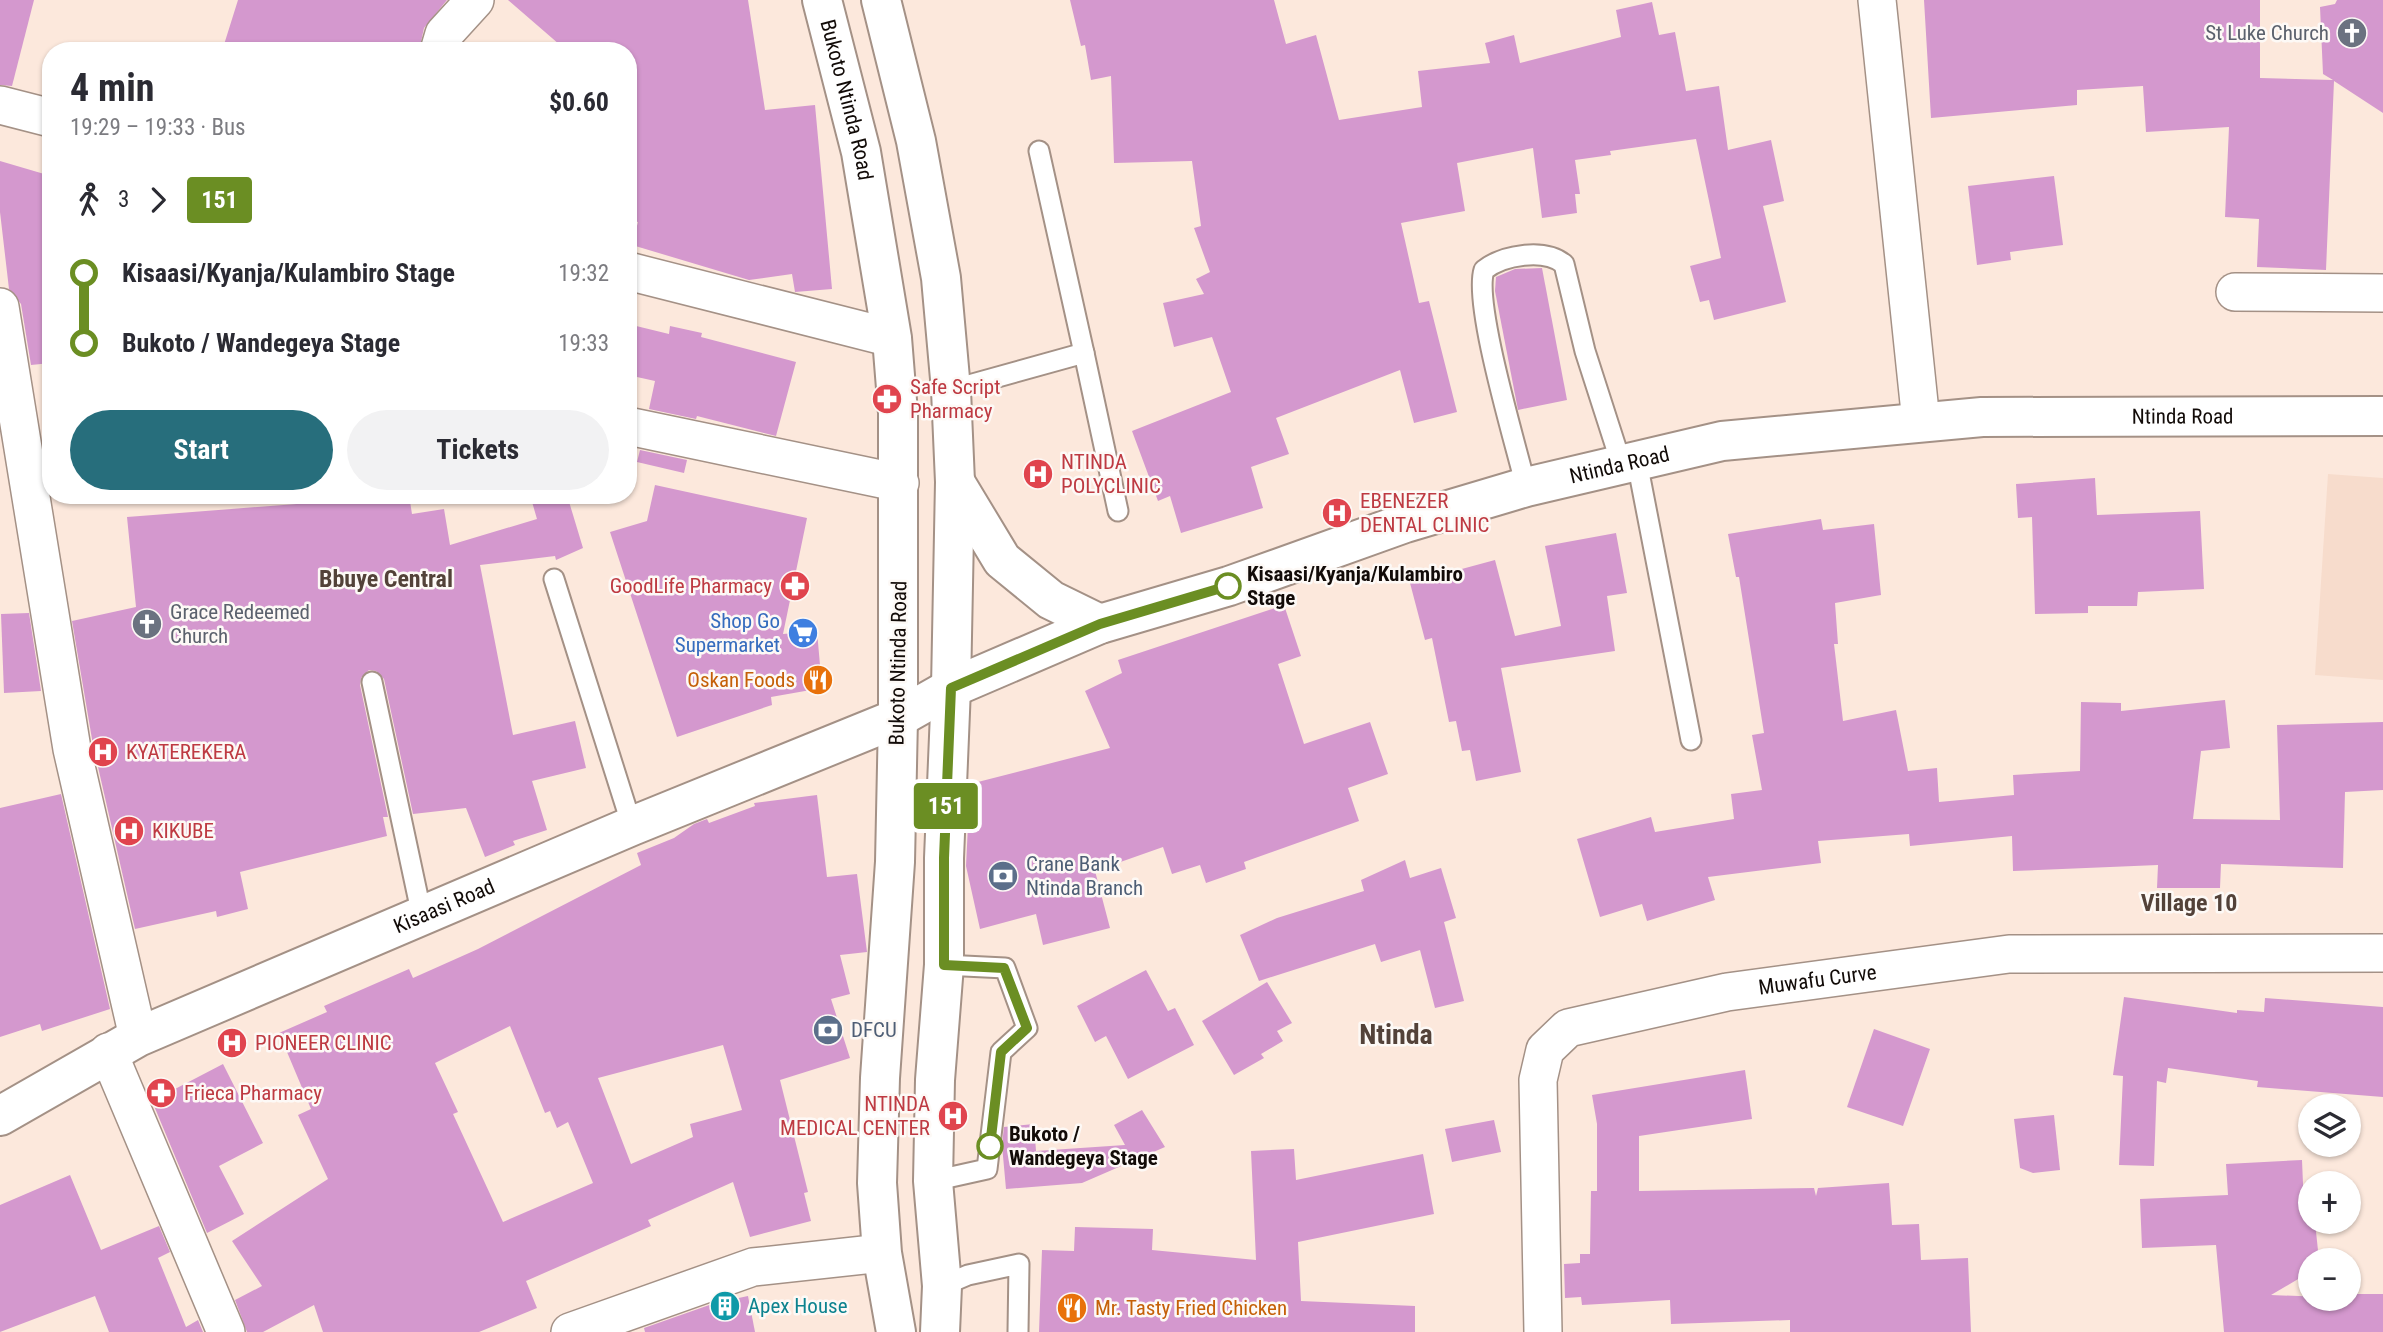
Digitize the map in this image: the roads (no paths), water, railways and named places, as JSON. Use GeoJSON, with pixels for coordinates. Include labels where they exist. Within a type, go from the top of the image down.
{"type":"FeatureCollection","features":[{"type":"Feature","properties":{"kind":"main road","name":"Bukoto Ntinda Road"},"geometry":{"type":"LineString","coordinates":[[822,0],[861,152],[892,338],[900,483],[898,718],[895,862],[880,1078],[877,1183],[882,1253],[896,1332]]}},
{"type":"Feature","properties":{"kind":"main road"},"geometry":{"type":"LineString","coordinates":[[881,0],[916,141],[936,251],[951,390],[955,482],[951,688],[944,858],[944,965],[935,1080],[933,1181],[942,1286],[940,1332]]}},
{"type":"Feature","properties":{"kind":"main road","name":"Ntinda Road"},"geometry":{"type":"LineString","coordinates":[[898,718],[951,688],[1100,624],[1228,586],[1405,523],[1527,487],[1722,440],[1996,417],[2383,416]]}},
{"type":"Feature","properties":{"kind":"main road"},"geometry":{"type":"LineString","coordinates":[[955,482],[1002,560],[1051,600],[1100,624]]}},
{"type":"Feature","properties":{"kind":"main road","name":"Kisaasi Road"},"geometry":{"type":"LineString","coordinates":[[9,1104],[123,1044],[632,826],[898,718]]}},
{"type":"Feature","properties":{"kind":"street"},"geometry":{"type":"LineString","coordinates":[[442,42],[444,34],[475,0]]}},
{"type":"Feature","properties":{"kind":"street"},"geometry":{"type":"LineString","coordinates":[[1877,0],[1921,422]]}},
{"type":"Feature","properties":{"kind":"street"},"geometry":{"type":"LineString","coordinates":[[0,105],[42,116]]}},
{"type":"Feature","properties":{"kind":"street"},"geometry":{"type":"LineString","coordinates":[[637,273],[892,338]]}},
{"type":"Feature","properties":{"kind":"street"},"geometry":{"type":"LineString","coordinates":[[2235,292],[2383,293]]}},
{"type":"Feature","properties":{"kind":"street"},"geometry":{"type":"LineString","coordinates":[[0,307],[5,364],[123,1044],[226,1332]]}},
{"type":"Feature","properties":{"kind":"street"},"geometry":{"type":"LineString","coordinates":[[637,428],[900,483]]}},
{"type":"Feature","properties":{"kind":"street","name":"Muwafu Curve"},"geometry":{"type":"LineString","coordinates":[[1543,1332],[1538,1080],[1545,1050],[1568,1028],[1727,992],[2009,954],[2383,953]]}},
{"type":"Feature","properties":{"kind":"street"},"geometry":{"type":"LineString","coordinates":[[570,1332],[753,1267],[882,1253]]}},
{"type":"Feature","properties":{"kind":"lane"},"geometry":{"type":"LineString","coordinates":[[1040,151],[1118,511]]}},
{"type":"Feature","properties":{"kind":"lane"},"geometry":{"type":"LineString","coordinates":[[1527,487],[1490,340],[1480,281],[1484,270],[1508,258],[1549,256],[1564,264],[1585,351],[1629,464],[1691,740]]}},
{"type":"Feature","properties":{"kind":"lane"},"geometry":{"type":"LineString","coordinates":[[951,390],[1083,353]]}},
{"type":"Feature","properties":{"kind":"lane"},"geometry":{"type":"LineString","coordinates":[[554,579],[632,826]]}},
{"type":"Feature","properties":{"kind":"lane"},"geometry":{"type":"LineString","coordinates":[[372,682],[422,916]]}},
{"type":"Feature","properties":{"kind":"lane"},"geometry":{"type":"LineString","coordinates":[[933,1181],[987,1169],[1001,1052],[1027,1028],[1004,968],[944,965]]}},
{"type":"Feature","properties":{"kind":"lane"},"geometry":{"type":"LineString","coordinates":[[942,1286],[968,1275],[1018,1264],[1018,1332]]}},
{"type":"Feature","properties":{"kind":"place","name":"St Luke Church"},"geometry":{"type":"Point","coordinates":[2352,33]}},
{"type":"Feature","properties":{"kind":"place","name":"Safe Script Pharmacy"},"geometry":{"type":"Point","coordinates":[887,399]}},
{"type":"Feature","properties":{"kind":"place","name":"NTINDA POLYCLINIC"},"geometry":{"type":"Point","coordinates":[1038,474]}},
{"type":"Feature","properties":{"kind":"place","name":"EBENEZER DENTAL CLINIC"},"geometry":{"type":"Point","coordinates":[1337,513]}},
{"type":"Feature","properties":{"kind":"place","name":"GoodLife Pharmacy"},"geometry":{"type":"Point","coordinates":[795,586]}},
{"type":"Feature","properties":{"kind":"place","name":"Kisaasi/Kyanja/Kulambiro Stage"},"geometry":{"type":"Point","coordinates":[1228,586]}},
{"type":"Feature","properties":{"kind":"place","name":"Grace Redeemed Church"},"geometry":{"type":"Point","coordinates":[147,624]}},
{"type":"Feature","properties":{"kind":"place","name":"Shop Go Supermarket"},"geometry":{"type":"Point","coordinates":[803,633]}},
{"type":"Feature","properties":{"kind":"place","name":"Oskan Foods"},"geometry":{"type":"Point","coordinates":[818,680]}},
{"type":"Feature","properties":{"kind":"place","name":"KYATEREKERA"},"geometry":{"type":"Point","coordinates":[103,752]}},
{"type":"Feature","properties":{"kind":"place","name":"KIKUBE"},"geometry":{"type":"Point","coordinates":[129,831]}},
{"type":"Feature","properties":{"kind":"place","name":"Crane Bank Ntinda Branch"},"geometry":{"type":"Point","coordinates":[1003,876]}},
{"type":"Feature","properties":{"kind":"place","name":"DFCU"},"geometry":{"type":"Point","coordinates":[828,1030]}},
{"type":"Feature","properties":{"kind":"place","name":"PIONEER CLINIC"},"geometry":{"type":"Point","coordinates":[232,1043]}},
{"type":"Feature","properties":{"kind":"place","name":"Frieca Pharmacy"},"geometry":{"type":"Point","coordinates":[161,1093]}},
{"type":"Feature","properties":{"kind":"place","name":"NTINDA MEDICAL CENTER"},"geometry":{"type":"Point","coordinates":[953,1116]}},
{"type":"Feature","properties":{"kind":"place","name":"Bukoto / Wandegeya Stage"},"geometry":{"type":"Point","coordinates":[990,1146]}},
{"type":"Feature","properties":{"kind":"place","name":"Apex House"},"geometry":{"type":"Point","coordinates":[725,1306]}},
{"type":"Feature","properties":{"kind":"place","name":"Mr. Tasty Fried Chicken"},"geometry":{"type":"Point","coordinates":[1072,1308]}},
{"type":"Feature","properties":{"kind":"district","name":"Bbuye Central"},"geometry":{"type":"Point","coordinates":[386,579]}},
{"type":"Feature","properties":{"kind":"district","name":"Village 10"},"geometry":{"type":"Point","coordinates":[2189,903]}},
{"type":"Feature","properties":{"kind":"district","name":"Ntinda"},"geometry":{"type":"Point","coordinates":[1396,1034]}}]}
